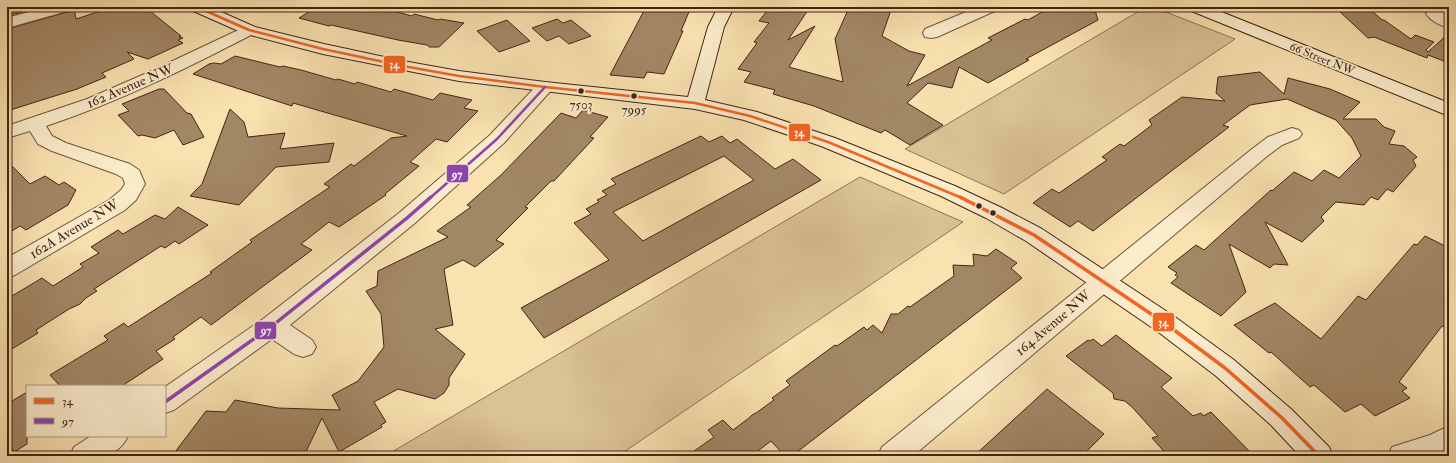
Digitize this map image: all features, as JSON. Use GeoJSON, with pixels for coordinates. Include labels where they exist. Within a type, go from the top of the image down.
{"type":"FeatureCollection","features":[{"type":"Feature","properties":{"kind":"street"},"geometry":{"type":"LineString","coordinates":[[7,23],[65,7]]}},
{"type":"Feature","properties":{"kind":"street"},"geometry":{"type":"LineString","coordinates":[[197,7],[249,30],[288,41],[403,66],[545,87],[695,103],[750,116],[803,132],[948,191],[994,213],[1034,235],[1104,281],[1225,368],[1281,417],[1319,456]]}},
{"type":"Feature","properties":{"kind":"street"},"geometry":{"type":"LineString","coordinates":[[695,103],[716,27],[726,7]]}},
{"type":"Feature","properties":{"kind":"street"},"geometry":{"type":"LineString","coordinates":[[931,33],[991,7]]}},
{"type":"Feature","properties":{"kind":"street","name":"66 Street NW"},"geometry":{"type":"LineString","coordinates":[[1195,7],[1449,110]]}},
{"type":"Feature","properties":{"kind":"street"},"geometry":{"type":"LineString","coordinates":[[1436,11],[1449,23]]}},
{"type":"Feature","properties":{"kind":"street","name":"162 Avenue NW"},"geometry":{"type":"LineString","coordinates":[[7,132],[92,103],[134,86],[249,30]]}},
{"type":"Feature","properties":{"kind":"street"},"geometry":{"type":"LineString","coordinates":[[166,401],[272,326],[453,179],[497,139],[545,87]]}},
{"type":"Feature","properties":{"kind":"street","name":"162A Avenue NW"},"geometry":{"type":"LineString","coordinates":[[7,269],[117,204],[129,195],[135,184],[132,175],[123,169],[60,147],[45,140],[35,123]]}},
{"type":"Feature","properties":{"kind":"street","name":"164 Avenue NW"},"geometry":{"type":"LineString","coordinates":[[892,456],[1259,153],[1275,141],[1292,134]]}},
{"type":"Feature","properties":{"kind":"street"},"geometry":{"type":"LineString","coordinates":[[272,326],[303,347]]}},
{"type":"Feature","properties":{"kind":"street"},"geometry":{"type":"LineString","coordinates":[[84,456],[112,437]]}},
{"type":"Feature","properties":{"kind":"street"},"geometry":{"type":"LineString","coordinates":[[1402,456],[1437,445],[1449,438]]}},
{"type":"Feature","properties":{"kind":"shaded area"},"geometry":{"type":"Polygon","coordinates":[[[1146,7],[1153,7],[1235,39],[1004,194],[905,149],[1146,7]]]}},
{"type":"Feature","properties":{"kind":"shaded area"},"geometry":{"type":"Polygon","coordinates":[[[860,177],[963,222],[618,456],[385,456],[860,177]]]}},
{"type":"Feature","properties":{"kind":"building"},"geometry":{"type":"Polygon","coordinates":[[[7,7],[41,7],[7,16],[7,7]]]}},
{"type":"Feature","properties":{"kind":"building"},"geometry":{"type":"Polygon","coordinates":[[[113,7],[145,7],[181,36],[179,37],[183,38],[178,40],[183,43],[148,59],[127,52],[134,59],[102,73],[106,77],[77,89],[7,111],[7,29],[71,11],[74,8],[76,19],[113,7]]]}},
{"type":"Feature","properties":{"kind":"building"},"geometry":{"type":"Polygon","coordinates":[[[317,7],[367,7],[387,12],[390,10],[412,16],[414,14],[438,20],[440,19],[464,23],[439,47],[429,47],[427,45],[331,25],[329,26],[299,18],[317,7]]]}},
{"type":"Feature","properties":{"kind":"building"},"geometry":{"type":"Polygon","coordinates":[[[646,7],[691,7],[681,31],[683,31],[664,74],[647,72],[644,78],[610,75],[646,7]]]}},
{"type":"Feature","properties":{"kind":"building"},"geometry":{"type":"Polygon","coordinates":[[[770,7],[810,7],[788,40],[815,26],[789,67],[843,82],[835,39],[848,10],[853,7],[892,7],[882,36],[909,51],[925,55],[907,86],[992,40],[988,38],[1025,19],[1028,20],[1051,7],[1094,7],[1098,20],[1026,59],[1029,60],[988,83],[959,67],[952,88],[928,83],[907,103],[943,125],[910,145],[885,130],[881,133],[814,106],[773,94],[775,90],[744,82],[751,72],[738,69],[757,43],[754,42],[769,23],[759,21],[770,7]]]}},
{"type":"Feature","properties":{"kind":"building"},"geometry":{"type":"Polygon","coordinates":[[[1338,10],[1372,11],[1382,20],[1411,39],[1415,35],[1434,42],[1426,50],[1428,52],[1449,33],[1449,63],[1428,55],[1427,58],[1374,37],[1368,38],[1338,10]]]}},
{"type":"Feature","properties":{"kind":"building"},"geometry":{"type":"Polygon","coordinates":[[[557,19],[563,23],[571,20],[591,36],[569,44],[559,36],[547,41],[532,28],[557,19]]]}},
{"type":"Feature","properties":{"kind":"building"},"geometry":{"type":"Polygon","coordinates":[[[507,20],[530,41],[499,52],[477,31],[507,20]]]}},
{"type":"Feature","properties":{"kind":"building"},"geometry":{"type":"Polygon","coordinates":[[[235,56],[280,67],[283,66],[301,70],[336,80],[338,79],[355,84],[357,82],[391,92],[394,89],[433,100],[440,93],[472,100],[464,108],[478,111],[447,142],[436,139],[410,162],[419,166],[385,194],[386,195],[339,227],[329,222],[301,244],[312,250],[211,325],[201,317],[173,337],[175,339],[156,351],[163,359],[124,385],[59,385],[50,375],[108,340],[104,336],[124,323],[128,327],[212,273],[210,272],[252,242],[250,240],[330,187],[324,184],[351,164],[354,166],[391,138],[407,136],[293,103],[292,106],[193,74],[209,64],[221,64],[235,56]]]}},
{"type":"Feature","properties":{"kind":"building"},"geometry":{"type":"Polygon","coordinates":[[[1260,72],[1284,94],[1288,78],[1330,89],[1360,102],[1343,119],[1376,119],[1384,127],[1395,131],[1389,144],[1404,146],[1417,157],[1413,160],[1416,166],[1393,192],[1387,189],[1378,200],[1371,197],[1364,205],[1336,202],[1321,217],[1324,221],[1302,242],[1265,222],[1288,265],[1274,264],[1270,268],[1229,244],[1246,292],[1221,316],[1171,283],[1178,277],[1175,275],[1177,273],[1168,267],[1196,245],[1204,250],[1271,190],[1272,191],[1294,172],[1312,181],[1324,170],[1339,178],[1361,156],[1352,138],[1336,120],[1287,99],[1250,105],[1223,125],[1229,127],[1093,231],[1078,221],[1070,227],[1033,203],[1052,189],[1059,193],[1107,160],[1102,157],[1120,144],[1124,146],[1152,125],[1149,120],[1182,97],[1225,101],[1216,93],[1218,77],[1260,72]]]}},
{"type":"Feature","properties":{"kind":"building"},"geometry":{"type":"Polygon","coordinates":[[[159,89],[164,89],[187,113],[191,114],[204,137],[183,145],[174,130],[155,138],[142,135],[138,136],[118,115],[129,111],[122,104],[159,89]]]}},
{"type":"Feature","properties":{"kind":"building"},"geometry":{"type":"Polygon","coordinates":[[[230,109],[244,122],[248,137],[285,133],[280,149],[334,143],[329,162],[276,167],[239,205],[190,196],[202,184],[230,109]]]}},
{"type":"Feature","properties":{"kind":"building"},"geometry":{"type":"Polygon","coordinates":[[[583,110],[608,117],[590,137],[594,138],[554,181],[551,181],[525,207],[528,208],[496,240],[504,244],[475,267],[463,260],[444,269],[453,325],[435,329],[465,354],[449,378],[449,385],[444,393],[435,399],[398,389],[374,402],[386,422],[381,425],[382,427],[339,452],[322,418],[304,456],[172,456],[206,411],[226,412],[235,400],[278,408],[340,410],[332,395],[358,381],[384,347],[381,314],[366,291],[377,286],[378,271],[448,237],[437,231],[471,207],[467,205],[501,175],[561,113],[576,118],[583,110]]]}},
{"type":"Feature","properties":{"kind":"building"},"geometry":{"type":"Polygon","coordinates":[[[701,136],[709,142],[722,136],[730,143],[737,139],[775,169],[793,159],[821,180],[544,338],[521,308],[609,260],[574,223],[591,214],[586,209],[599,202],[597,200],[607,195],[602,191],[616,184],[611,179],[701,136]],[[724,156],[613,212],[643,241],[754,180],[724,156]]]}},
{"type":"Feature","properties":{"kind":"building"},"geometry":{"type":"Polygon","coordinates":[[[7,161],[30,184],[45,176],[59,185],[64,182],[76,190],[68,205],[26,230],[20,226],[7,234],[7,161]]]}},
{"type":"Feature","properties":{"kind":"building"},"geometry":{"type":"Polygon","coordinates":[[[178,207],[208,225],[179,244],[175,241],[165,248],[161,246],[94,289],[97,291],[80,304],[69,309],[36,330],[38,333],[7,352],[7,299],[42,278],[53,286],[83,267],[80,264],[99,253],[91,247],[118,230],[123,234],[155,215],[165,219],[178,207]]]}},
{"type":"Feature","properties":{"kind":"building"},"geometry":{"type":"Polygon","coordinates":[[[1425,236],[1449,248],[1449,329],[1442,326],[1399,382],[1407,388],[1402,391],[1410,398],[1375,416],[1361,404],[1345,412],[1314,385],[1310,387],[1271,352],[1269,353],[1234,325],[1275,303],[1321,339],[1358,296],[1366,300],[1414,244],[1417,245],[1425,236]]]}},
{"type":"Feature","properties":{"kind":"building"},"geometry":{"type":"Polygon","coordinates":[[[996,249],[1017,263],[1011,268],[1022,278],[792,456],[785,456],[771,441],[751,456],[687,456],[714,437],[708,430],[723,420],[733,430],[774,400],[772,398],[790,385],[786,381],[835,345],[837,346],[864,327],[867,330],[873,325],[882,333],[891,314],[898,314],[908,306],[910,307],[954,276],[953,265],[974,266],[973,254],[987,256],[996,249]]]}},
{"type":"Feature","properties":{"kind":"building"},"geometry":{"type":"Polygon","coordinates":[[[1116,335],[1172,378],[1161,387],[1193,416],[1201,413],[1203,416],[1211,412],[1254,456],[1168,456],[1152,438],[1158,436],[1133,408],[1125,401],[1114,399],[1113,393],[1066,356],[1088,340],[1090,341],[1093,339],[1102,346],[1116,335]]]}},
{"type":"Feature","properties":{"kind":"building"},"geometry":{"type":"Polygon","coordinates":[[[1047,389],[1104,434],[1082,456],[974,456],[1047,389]]]}},
{"type":"Feature","properties":{"kind":"building"},"geometry":{"type":"Polygon","coordinates":[[[26,393],[27,444],[14,452],[7,439],[7,404],[26,393]]]}},
{"type":"Feature","properties":{"kind":"transit line","name":"34"},"geometry":{"type":"LineString","coordinates":[[197,7],[249,30],[323,49],[459,76],[695,103],[750,116],[828,142],[948,191],[994,213],[1034,235],[1166,324],[1225,368],[1281,417],[1319,456]]}},
{"type":"Feature","properties":{"kind":"transit line","name":"97"},"geometry":{"type":"LineString","coordinates":[[166,401],[272,326],[407,218],[497,139],[545,87]]}},
{"type":"Feature","properties":{"kind":"place","name":"7503"},"geometry":{"type":"Point","coordinates":[581,91]}},
{"type":"Feature","properties":{"kind":"place","name":"7995"},"geometry":{"type":"Point","coordinates":[634,96]}}]}
